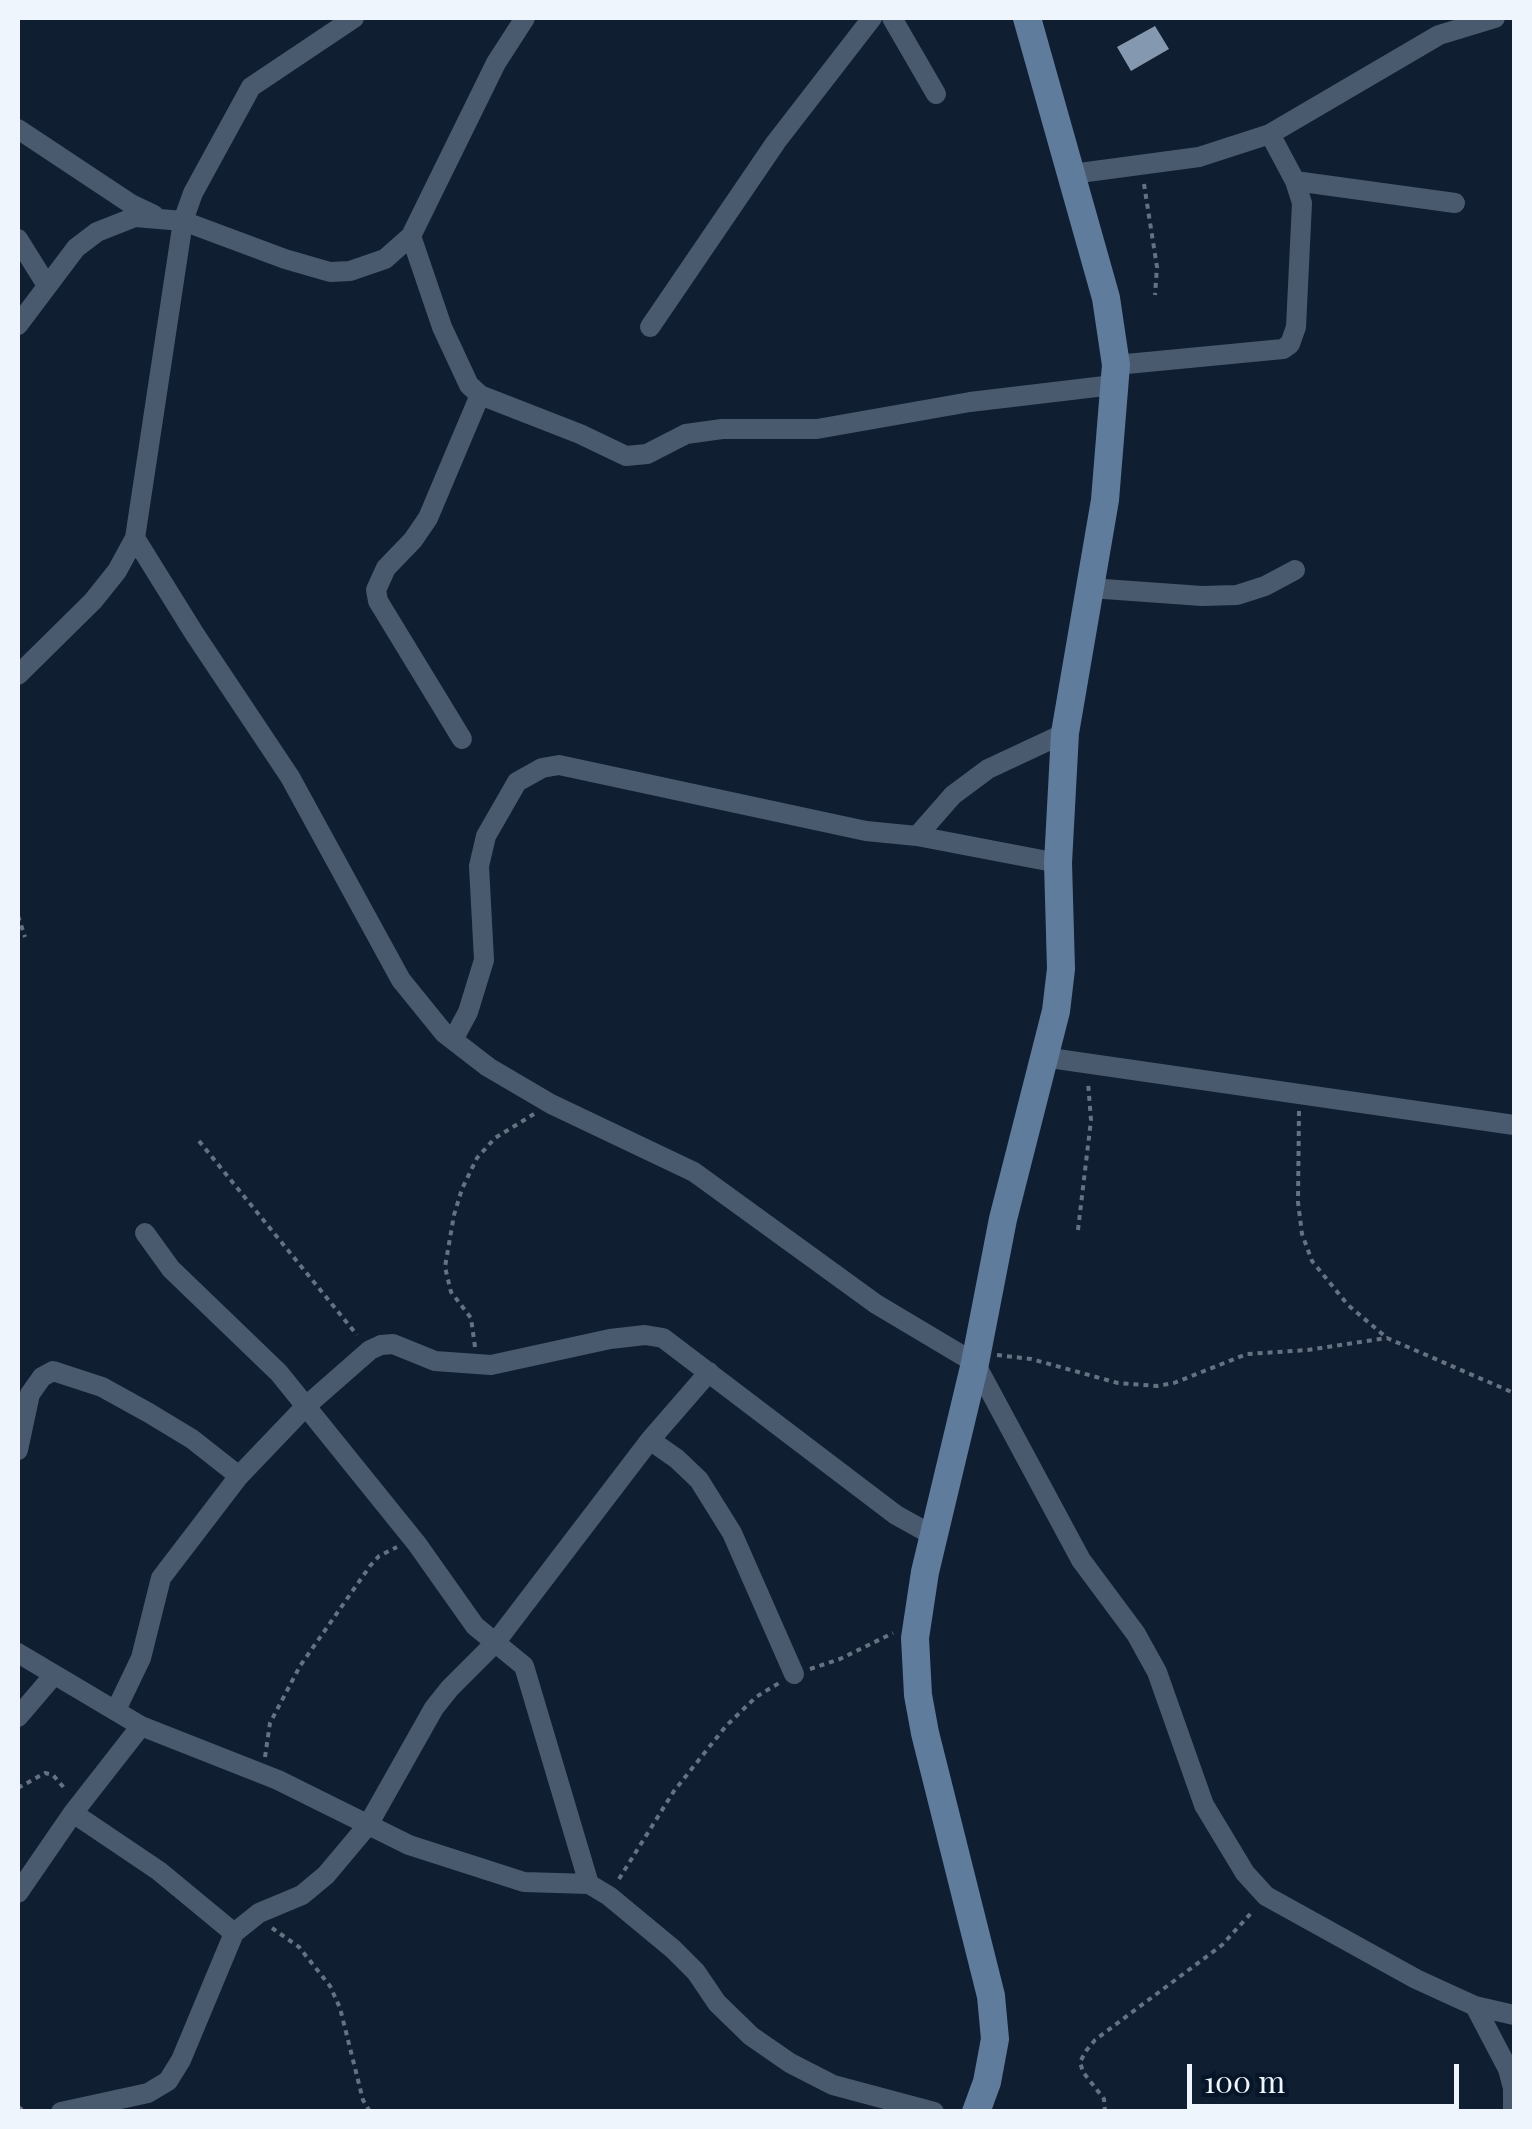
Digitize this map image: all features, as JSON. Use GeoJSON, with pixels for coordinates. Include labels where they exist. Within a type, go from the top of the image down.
{"type":"FeatureCollection","features":[{"type":"Feature","properties":{"kind":"main road"},"geometry":{"type":"LineString","coordinates":[[976,2112],[992,2054],[994,2016],[918,1695],[915,1638],[924,1572],[1056,1011],[1062,969],[1058,862],[1065,733],[1105,500],[1114,375],[1106,298],[1027,18]]}},
{"type":"Feature","properties":{"kind":"street"},"geometry":{"type":"LineString","coordinates":[[18,675],[93,601],[117,571],[134,538],[183,221],[193,193],[252,86],[354,18]]}},
{"type":"Feature","properties":{"kind":"street"},"geometry":{"type":"LineString","coordinates":[[18,326],[76,248],[96,232],[135,217],[183,221],[330,272],[350,271],[385,258],[411,236],[496,63],[525,18]]}},
{"type":"Feature","properties":{"kind":"street"},"geometry":{"type":"LineString","coordinates":[[650,328],[776,142],[872,18]]}},
{"type":"Feature","properties":{"kind":"street"},"geometry":{"type":"LineString","coordinates":[[892,18],[936,94]]}},
{"type":"Feature","properties":{"kind":"street"},"geometry":{"type":"LineString","coordinates":[[1072,174],[1224,151],[1270,134],[1439,35],[1496,18]]}},
{"type":"Feature","properties":{"kind":"street"},"geometry":{"type":"LineString","coordinates":[[18,129],[131,204],[160,218]]}},
{"type":"Feature","properties":{"kind":"street"},"geometry":{"type":"LineString","coordinates":[[411,236],[422,274],[469,385],[480,395],[626,456],[646,454],[686,434],[722,429],[817,429],[1283,349],[1290,344],[1296,326],[1302,202],[1270,134]]}},
{"type":"Feature","properties":{"kind":"street"},"geometry":{"type":"LineString","coordinates":[[1295,181],[1455,202]]}},
{"type":"Feature","properties":{"kind":"street"},"geometry":{"type":"LineString","coordinates":[[18,239],[46,284]]}},
{"type":"Feature","properties":{"kind":"street"},"geometry":{"type":"LineString","coordinates":[[462,739],[378,600],[376,590],[386,568],[428,518],[480,395]]}},
{"type":"Feature","properties":{"kind":"street"},"geometry":{"type":"LineString","coordinates":[[134,538],[290,776],[400,980],[444,1033],[488,1067],[551,1104],[694,1172],[876,1304],[976,1357],[1081,1560],[1143,1646],[1157,1672],[1210,1818],[1245,1873],[1266,1896],[1416,1979],[1474,2006],[1514,2015]]}},
{"type":"Feature","properties":{"kind":"street"},"geometry":{"type":"LineString","coordinates":[[1090,588],[1237,595],[1266,586],[1295,570]]}},
{"type":"Feature","properties":{"kind":"street"},"geometry":{"type":"LineString","coordinates":[[917,836],[953,795],[988,769],[1065,733]]}},
{"type":"Feature","properties":{"kind":"street"},"geometry":{"type":"LineString","coordinates":[[454,1040],[468,1012],[484,960],[479,866],[486,836],[516,782],[542,768],[558,765],[866,831],[917,836],[1058,862]]}},
{"type":"Feature","properties":{"kind":"street"},"geometry":{"type":"LineString","coordinates":[[1043,1058],[1514,1126]]}},
{"type":"Feature","properties":{"kind":"street"},"geometry":{"type":"LineString","coordinates":[[145,1232],[171,1269],[279,1373],[417,1544],[463,1612],[524,1666],[578,1839],[588,1884]]}},
{"type":"Feature","properties":{"kind":"street"},"geometry":{"type":"LineString","coordinates":[[116,1710],[142,1658],[161,1578],[240,1476],[305,1407],[370,1350],[393,1344],[435,1361],[476,1364],[510,1363],[579,1345],[645,1336],[663,1338],[896,1514],[934,1536]]}},
{"type":"Feature","properties":{"kind":"street"},"geometry":{"type":"LineString","coordinates":[[18,1450],[30,1394],[42,1377],[53,1371],[102,1387],[149,1413],[240,1476]]}},
{"type":"Feature","properties":{"kind":"street"},"geometry":{"type":"LineString","coordinates":[[60,2112],[148,2094],[168,2081],[181,2060],[234,1934],[259,1913],[302,1894],[326,1875],[368,1825],[434,1708],[496,1643],[650,1440],[709,1372]]}},
{"type":"Feature","properties":{"kind":"street"},"geometry":{"type":"LineString","coordinates":[[650,1440],[699,1480],[732,1533],[794,1674]]}},
{"type":"Feature","properties":{"kind":"street"},"geometry":{"type":"LineString","coordinates":[[18,1653],[141,1726],[262,1774],[410,1845],[524,1882],[588,1884],[609,1896],[673,1949],[751,2036],[790,2063],[833,2085],[934,2112]]}},
{"type":"Feature","properties":{"kind":"street"},"geometry":{"type":"LineString","coordinates":[[18,1717],[53,1676]]}},
{"type":"Feature","properties":{"kind":"street"},"geometry":{"type":"LineString","coordinates":[[18,1892],[141,1726]]}},
{"type":"Feature","properties":{"kind":"street"},"geometry":{"type":"LineString","coordinates":[[73,1813],[159,1871],[234,1934]]}},
{"type":"Feature","properties":{"kind":"street"},"geometry":{"type":"LineString","coordinates":[[1474,2006],[1508,2068],[1513,2088],[1512,2112]]}},
{"type":"Feature","properties":{"kind":"path"},"geometry":{"type":"LineString","coordinates":[[1142,165],[1157,267],[1154,295]]}},
{"type":"Feature","properties":{"kind":"path"},"geometry":{"type":"LineString","coordinates":[[18,916],[25,938]]}},
{"type":"Feature","properties":{"kind":"path"},"geometry":{"type":"LineString","coordinates":[[1078,1230],[1091,1120],[1086,1062]]}},
{"type":"Feature","properties":{"kind":"path"},"geometry":{"type":"LineString","coordinates":[[1300,1096],[1296,1164],[1302,1234],[1312,1261],[1328,1283],[1387,1338],[1514,1393]]}},
{"type":"Feature","properties":{"kind":"path"},"geometry":{"type":"LineString","coordinates":[[476,1364],[472,1318],[452,1292],[446,1267],[454,1215],[462,1189],[486,1148],[516,1124],[551,1104]]}},
{"type":"Feature","properties":{"kind":"path"},"geometry":{"type":"LineString","coordinates":[[199,1142],[370,1350]]}},
{"type":"Feature","properties":{"kind":"path"},"geometry":{"type":"LineString","coordinates":[[976,1357],[1031,1360],[1118,1383],[1156,1386],[1174,1383],[1247,1354],[1387,1338]]}},
{"type":"Feature","properties":{"kind":"path"},"geometry":{"type":"LineString","coordinates":[[262,1774],[270,1723],[311,1650],[379,1556],[392,1548],[417,1544]]}},
{"type":"Feature","properties":{"kind":"path"},"geometry":{"type":"LineString","coordinates":[[609,1896],[674,1790],[726,1726],[756,1697],[794,1674],[840,1659],[918,1624]]}},
{"type":"Feature","properties":{"kind":"path"},"geometry":{"type":"LineString","coordinates":[[18,1788],[38,1774],[53,1775],[65,1786],[66,1802],[73,1813]]}},
{"type":"Feature","properties":{"kind":"path"},"geometry":{"type":"LineString","coordinates":[[1106,2112],[1104,2099],[1083,2072],[1080,2062],[1086,2051],[1095,2040],[1222,1945],[1266,1896]]}},
{"type":"Feature","properties":{"kind":"path"},"geometry":{"type":"LineString","coordinates":[[259,1913],[270,1927],[299,1947],[330,1986],[370,2112]]}},
{"type":"Feature","properties":{"kind":"path"},"geometry":{"type":"LineString","coordinates":[[18,2107],[26,2112]]}},
{"type":"Feature","properties":{"kind":"building"},"geometry":{"type":"Polygon","coordinates":[[[1155,26],[1169,49],[1131,71],[1117,47],[1155,26]]]}}]}
